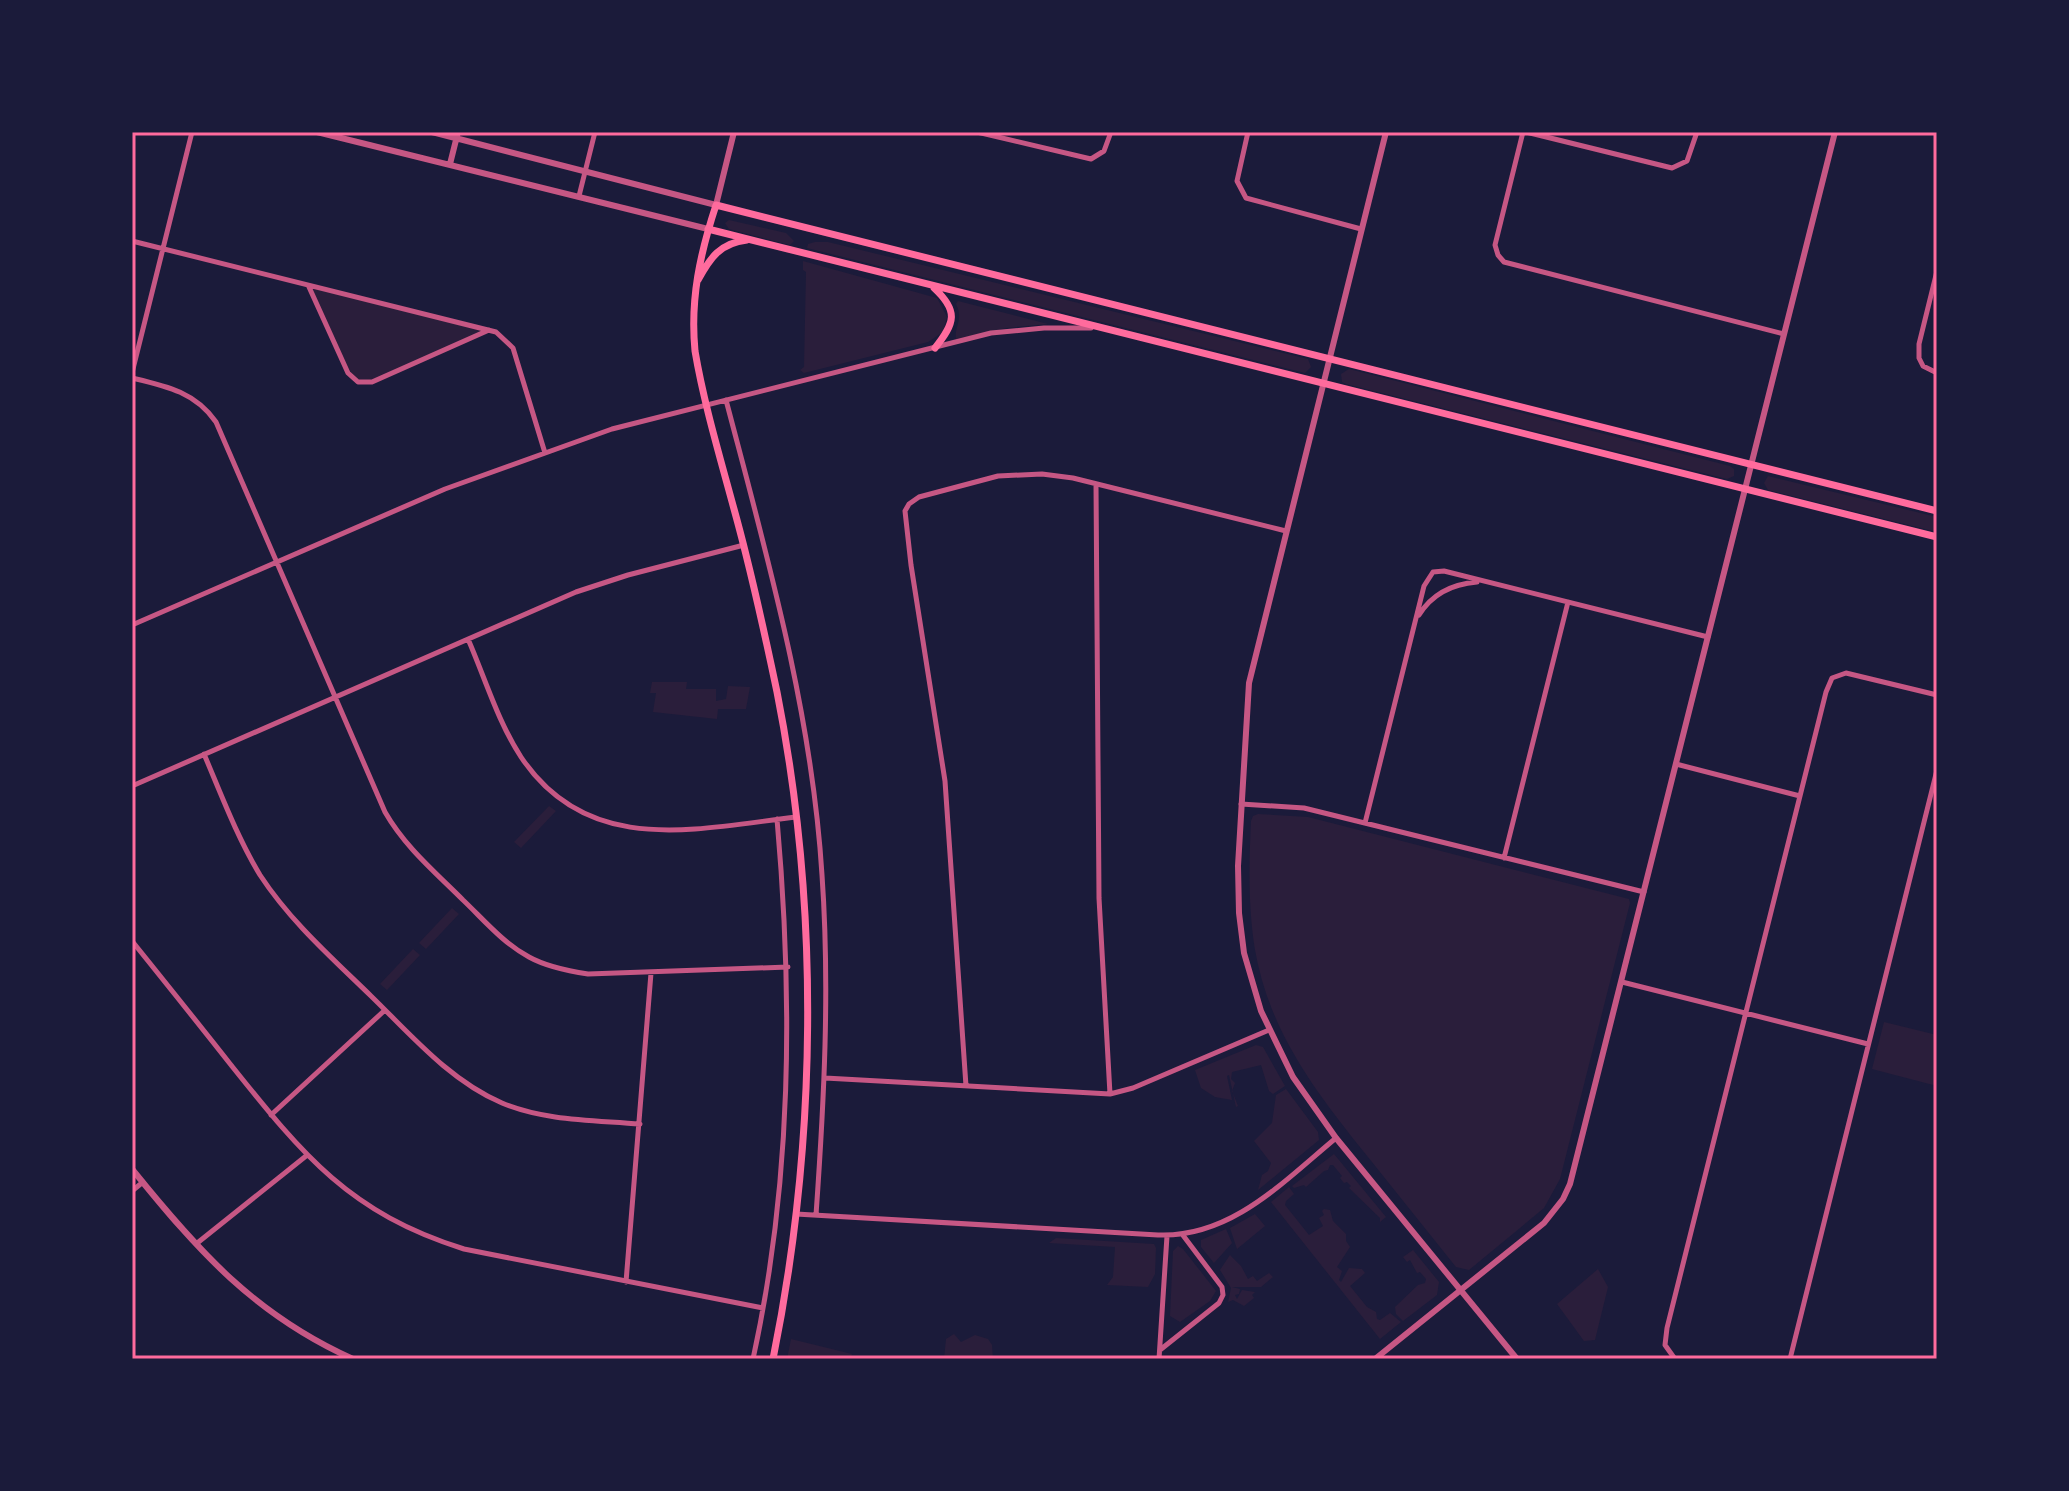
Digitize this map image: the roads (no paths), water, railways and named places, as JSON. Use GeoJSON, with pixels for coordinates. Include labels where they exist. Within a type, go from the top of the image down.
{"type":"FeatureCollection","features":[{"type":"Feature","properties":{"kind":"main road"},"geometry":{"type":"LineString","coordinates":[[773,1359],[796,1214],[806,1020],[804,919],[796,817],[777,695],[744,545],[695,351],[695,286],[716,205],[1937,511]]}},
{"type":"Feature","properties":{"kind":"main road"},"geometry":{"type":"LineString","coordinates":[[708,229],[1937,537]]}},
{"type":"Feature","properties":{"kind":"main road"},"geometry":{"type":"LineString","coordinates":[[695,286],[719,249],[732,242],[753,240]]}},
{"type":"Feature","properties":{"kind":"main road"},"geometry":{"type":"LineString","coordinates":[[932,286],[944,297],[952,317],[949,330],[935,348]]}},
{"type":"Feature","properties":{"kind":"street"},"geometry":{"type":"LineString","coordinates":[[192,132],[132,375],[171,387],[203,405],[216,422],[380,801],[405,843],[500,936],[532,959],[564,970],[600,974],[788,967]]}},
{"type":"Feature","properties":{"kind":"street"},"geometry":{"type":"LineString","coordinates":[[317,132],[708,229]]}},
{"type":"Feature","properties":{"kind":"street"},"geometry":{"type":"LineString","coordinates":[[432,132],[457,135],[716,205],[734,132]]}},
{"type":"Feature","properties":{"kind":"street"},"geometry":{"type":"LineString","coordinates":[[579,196],[595,132]]}},
{"type":"Feature","properties":{"kind":"street"},"geometry":{"type":"LineString","coordinates":[[977,132],[1086,159],[1097,157],[1104,151],[1111,132]]}},
{"type":"Feature","properties":{"kind":"street"},"geometry":{"type":"LineString","coordinates":[[1248,132],[1237,175],[1239,190],[1251,200],[1361,229]]}},
{"type":"Feature","properties":{"kind":"street"},"geometry":{"type":"LineString","coordinates":[[1386,132],[1249,683],[1238,878],[1241,932],[1249,975],[1269,1030],[1293,1077],[1336,1138],[1517,1359]]}},
{"type":"Feature","properties":{"kind":"street"},"geometry":{"type":"LineString","coordinates":[[1697,132],[1690,156],[1683,165],[1664,167],[1524,132],[1496,241],[1498,255],[1513,266],[1784,334]]}},
{"type":"Feature","properties":{"kind":"street"},"geometry":{"type":"LineString","coordinates":[[1375,1359],[1544,1223],[1563,1199],[1573,1174],[1835,132]]}},
{"type":"Feature","properties":{"kind":"street"},"geometry":{"type":"LineString","coordinates":[[450,164],[457,135]]}},
{"type":"Feature","properties":{"kind":"street"},"geometry":{"type":"LineString","coordinates":[[132,241],[489,330],[505,338],[513,348],[545,453]]}},
{"type":"Feature","properties":{"kind":"street"},"geometry":{"type":"LineString","coordinates":[[1937,271],[1919,344],[1921,362],[1926,369],[1937,373]]}},
{"type":"Feature","properties":{"kind":"street"},"geometry":{"type":"LineString","coordinates":[[309,286],[348,373],[358,382],[372,382],[489,330]]}},
{"type":"Feature","properties":{"kind":"street"},"geometry":{"type":"LineString","coordinates":[[132,625],[459,484],[626,425],[991,333],[1023,329],[1096,328]]}},
{"type":"Feature","properties":{"kind":"street"},"geometry":{"type":"LineString","coordinates":[[726,400],[788,647],[813,790],[825,917],[825,1078],[816,1215]]}},
{"type":"Feature","properties":{"kind":"street"},"geometry":{"type":"LineString","coordinates":[[966,1086],[946,790],[905,520],[907,507],[919,497],[1009,474],[1052,474],[1286,531]]}},
{"type":"Feature","properties":{"kind":"street"},"geometry":{"type":"LineString","coordinates":[[1096,484],[1099,898],[1110,1094]]}},
{"type":"Feature","properties":{"kind":"street"},"geometry":{"type":"LineString","coordinates":[[132,786],[598,584],[744,545]]}},
{"type":"Feature","properties":{"kind":"street"},"geometry":{"type":"LineString","coordinates":[[1365,823],[1424,586],[1433,572],[1444,571],[1708,637]]}},
{"type":"Feature","properties":{"kind":"street"},"geometry":{"type":"LineString","coordinates":[[1416,619],[1430,601],[1444,591],[1467,583],[1487,582]]}},
{"type":"Feature","properties":{"kind":"street"},"geometry":{"type":"LineString","coordinates":[[1504,858],[1568,602]]}},
{"type":"Feature","properties":{"kind":"street"},"geometry":{"type":"LineString","coordinates":[[468,639],[520,756],[549,789],[573,807],[611,824],[650,831],[796,817]]}},
{"type":"Feature","properties":{"kind":"street"},"geometry":{"type":"LineString","coordinates":[[1675,1359],[1667,1350],[1667,1328],[1826,692],[1837,676],[1851,673],[1937,695]]}},
{"type":"Feature","properties":{"kind":"street"},"geometry":{"type":"LineString","coordinates":[[204,754],[248,852],[272,892],[308,935],[454,1074],[476,1090],[504,1103],[545,1115],[640,1124]]}},
{"type":"Feature","properties":{"kind":"street"},"geometry":{"type":"LineString","coordinates":[[1676,764],[1800,796]]}},
{"type":"Feature","properties":{"kind":"street"},"geometry":{"type":"LineString","coordinates":[[1790,1359],[1937,770]]}},
{"type":"Feature","properties":{"kind":"street"},"geometry":{"type":"LineString","coordinates":[[1241,804],[1304,808],[1644,892]]}},
{"type":"Feature","properties":{"kind":"street"},"geometry":{"type":"LineString","coordinates":[[753,1359],[763,1308],[784,1137],[787,1080],[788,967],[777,819]]}},
{"type":"Feature","properties":{"kind":"street"},"geometry":{"type":"LineString","coordinates":[[132,941],[306,1156],[363,1202],[425,1235],[485,1254],[763,1308]]}},
{"type":"Feature","properties":{"kind":"street"},"geometry":{"type":"LineString","coordinates":[[626,1282],[651,973]]}},
{"type":"Feature","properties":{"kind":"street"},"geometry":{"type":"LineString","coordinates":[[1622,982],[1868,1044]]}},
{"type":"Feature","properties":{"kind":"street"},"geometry":{"type":"LineString","coordinates":[[271,1115],[385,1010]]}},
{"type":"Feature","properties":{"kind":"street"},"geometry":{"type":"LineString","coordinates":[[825,1078],[1110,1094],[1133,1088],[1269,1030]]}},
{"type":"Feature","properties":{"kind":"street"},"geometry":{"type":"LineString","coordinates":[[796,1214],[1167,1236],[1182,1234],[1240,1214],[1336,1138]]}},
{"type":"Feature","properties":{"kind":"street"},"geometry":{"type":"LineString","coordinates":[[195,1245],[306,1156]]}},
{"type":"Feature","properties":{"kind":"street"},"geometry":{"type":"LineString","coordinates":[[132,1169],[223,1274],[267,1309],[353,1359]]}},
{"type":"Feature","properties":{"kind":"street"},"geometry":{"type":"LineString","coordinates":[[132,1191],[143,1182]]}},
{"type":"Feature","properties":{"kind":"street"},"geometry":{"type":"LineString","coordinates":[[1160,1350],[1219,1303],[1223,1295],[1222,1287],[1182,1234]]}},
{"type":"Feature","properties":{"kind":"street"},"geometry":{"type":"LineString","coordinates":[[1159,1359],[1167,1236]]}}]}
